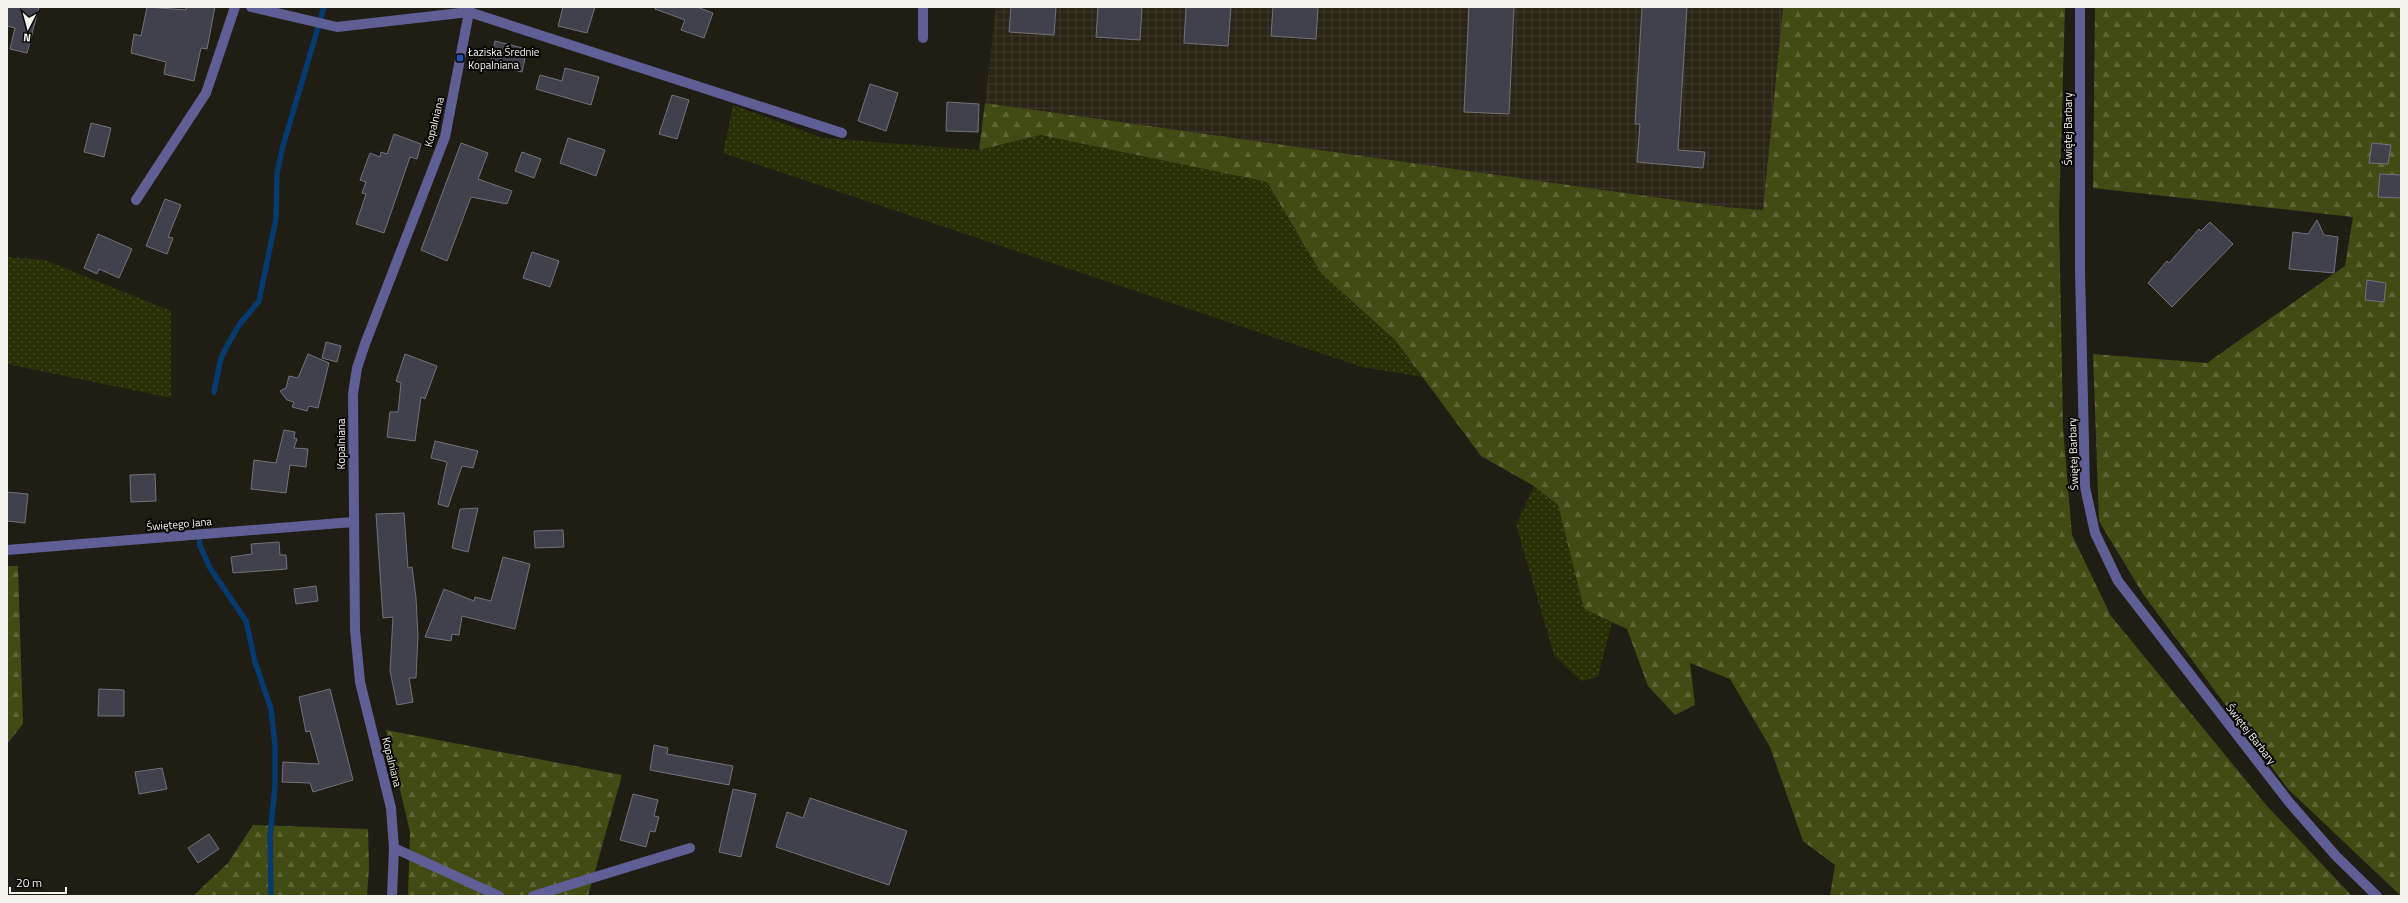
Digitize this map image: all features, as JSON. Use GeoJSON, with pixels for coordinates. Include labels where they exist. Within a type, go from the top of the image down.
{"type":"FeatureCollection","features":[{"type":"Feature","properties":{"kind":"street"},"geometry":{"type":"LineString","coordinates":[[136,200],[206,93],[235,7]]}},
{"type":"Feature","properties":{"kind":"street"},"geometry":{"type":"LineString","coordinates":[[251,7],[337,27],[469,10],[842,133]]}},
{"type":"Feature","properties":{"kind":"street"},"geometry":{"type":"LineString","coordinates":[[923,7],[923,38]]}},
{"type":"Feature","properties":{"kind":"street","name":"Świętej Barbary"},"geometry":{"type":"LineString","coordinates":[[2080,7],[2080,271],[2085,487],[2095,533],[2118,581],[2289,802],[2336,856],[2377,896]]}},
{"type":"Feature","properties":{"kind":"street","name":"Kopalniana"},"geometry":{"type":"LineString","coordinates":[[392,896],[394,848],[391,808],[360,682],[355,630],[353,394],[357,368],[445,137],[469,10]]}},
{"type":"Feature","properties":{"kind":"street","name":"Świętego Jana"},"geometry":{"type":"LineString","coordinates":[[7,550],[353,522]]}},
{"type":"Feature","properties":{"kind":"street"},"geometry":{"type":"LineString","coordinates":[[394,848],[499,896]]}},
{"type":"Feature","properties":{"kind":"street"},"geometry":{"type":"LineString","coordinates":[[533,896],[690,848]]}},
{"type":"Feature","properties":{"kind":"shaded area"},"geometry":{"type":"Polygon","coordinates":[[[996,7],[1783,7],[1763,210],[1725,207],[985,103],[996,7]]]}},
{"type":"Feature","properties":{"kind":"green space"},"geometry":{"type":"Polygon","coordinates":[[[1783,7],[2065,7],[2059,214],[2063,428],[2072,535],[2111,616],[2267,806],[2352,896],[1830,896],[1835,865],[1803,841],[1770,747],[1730,679],[1690,663],[1695,705],[1675,715],[1648,686],[1627,629],[1584,609],[1558,505],[1534,486],[1481,456],[1396,341],[1321,273],[1267,182],[1041,135],[979,150],[985,103],[1725,207],[1763,210],[1783,7]]]}},
{"type":"Feature","properties":{"kind":"green space"},"geometry":{"type":"Polygon","coordinates":[[[2095,7],[2401,7],[2401,896],[2288,789],[2143,594],[2099,521],[2093,354],[2207,363],[2345,266],[2353,217],[2093,188],[2095,7]]]}},
{"type":"Feature","properties":{"kind":"green space"},"geometry":{"type":"Polygon","coordinates":[[[733,105],[823,138],[979,150],[1041,135],[1267,182],[1321,273],[1396,341],[1422,377],[1362,367],[723,153],[733,105]]]}},
{"type":"Feature","properties":{"kind":"green space"},"geometry":{"type":"Polygon","coordinates":[[[7,257],[45,260],[171,311],[171,398],[7,364],[7,257]]]}},
{"type":"Feature","properties":{"kind":"green space"},"geometry":{"type":"Polygon","coordinates":[[[1534,486],[1558,505],[1584,609],[1612,622],[1598,677],[1581,681],[1554,655],[1516,525],[1534,486]]]}},
{"type":"Feature","properties":{"kind":"green space"},"geometry":{"type":"Polygon","coordinates":[[[7,566],[18,566],[23,724],[7,744],[7,566]]]}},
{"type":"Feature","properties":{"kind":"green space"},"geometry":{"type":"Polygon","coordinates":[[[386,730],[622,775],[588,896],[408,896],[410,832],[386,730]]]}},
{"type":"Feature","properties":{"kind":"green space"},"geometry":{"type":"Polygon","coordinates":[[[253,825],[368,829],[369,868],[367,896],[193,896],[228,863],[253,825]]]}},
{"type":"Feature","properties":{"kind":"building"},"geometry":{"type":"Polygon","coordinates":[[[7,7],[39,7],[27,53],[10,49],[15,28],[7,26],[7,7]]]}},
{"type":"Feature","properties":{"kind":"building"},"geometry":{"type":"Polygon","coordinates":[[[147,7],[186,10],[186,7],[215,7],[207,49],[201,48],[194,81],[164,74],[166,62],[131,53],[134,34],[141,36],[147,7]]]}},
{"type":"Feature","properties":{"kind":"building"},"geometry":{"type":"Polygon","coordinates":[[[563,7],[595,7],[587,33],[558,26],[563,7]]]}},
{"type":"Feature","properties":{"kind":"building"},"geometry":{"type":"Polygon","coordinates":[[[656,7],[697,7],[713,13],[704,38],[681,30],[685,20],[655,9],[656,7]]]}},
{"type":"Feature","properties":{"kind":"building"},"geometry":{"type":"Polygon","coordinates":[[[1011,7],[1056,7],[1054,35],[1009,32],[1011,7]]]}},
{"type":"Feature","properties":{"kind":"building"},"geometry":{"type":"Polygon","coordinates":[[[1098,7],[1142,7],[1140,40],[1096,37],[1098,7]]]}},
{"type":"Feature","properties":{"kind":"building"},"geometry":{"type":"Polygon","coordinates":[[[1186,7],[1231,7],[1228,46],[1184,43],[1186,7]]]}},
{"type":"Feature","properties":{"kind":"building"},"geometry":{"type":"Polygon","coordinates":[[[1273,7],[1318,7],[1316,39],[1271,36],[1273,7]]]}},
{"type":"Feature","properties":{"kind":"building"},"geometry":{"type":"Polygon","coordinates":[[[1469,7],[1514,7],[1509,114],[1464,112],[1469,7]]]}},
{"type":"Feature","properties":{"kind":"building"},"geometry":{"type":"Polygon","coordinates":[[[1642,7],[1687,7],[1678,150],[1705,152],[1703,168],[1637,162],[1640,124],[1635,124],[1642,7]]]}},
{"type":"Feature","properties":{"kind":"building"},"geometry":{"type":"Polygon","coordinates":[[[495,41],[527,49],[522,72],[490,64],[495,41]]]}},
{"type":"Feature","properties":{"kind":"building"},"geometry":{"type":"Polygon","coordinates":[[[565,68],[599,77],[591,105],[536,89],[540,75],[562,81],[565,68]]]}},
{"type":"Feature","properties":{"kind":"building"},"geometry":{"type":"Polygon","coordinates":[[[870,84],[898,93],[886,131],[858,121],[870,84]]]}},
{"type":"Feature","properties":{"kind":"building"},"geometry":{"type":"Polygon","coordinates":[[[672,95],[689,100],[677,139],[659,134],[672,95]]]}},
{"type":"Feature","properties":{"kind":"building"},"geometry":{"type":"Polygon","coordinates":[[[947,102],[979,104],[978,132],[946,131],[947,102]]]}},
{"type":"Feature","properties":{"kind":"building"},"geometry":{"type":"Polygon","coordinates":[[[91,123],[111,128],[104,157],[84,152],[91,123]]]}},
{"type":"Feature","properties":{"kind":"building"},"geometry":{"type":"Polygon","coordinates":[[[394,134],[421,144],[417,159],[410,157],[384,233],[356,224],[366,194],[362,193],[366,182],[360,180],[370,153],[380,157],[381,152],[387,154],[394,134]]]}},
{"type":"Feature","properties":{"kind":"building"},"geometry":{"type":"Polygon","coordinates":[[[568,138],[605,150],[596,176],[560,163],[568,138]]]}},
{"type":"Feature","properties":{"kind":"building"},"geometry":{"type":"Polygon","coordinates":[[[461,143],[488,153],[478,179],[512,191],[507,204],[471,197],[447,261],[421,250],[461,143]]]}},
{"type":"Feature","properties":{"kind":"building"},"geometry":{"type":"Polygon","coordinates":[[[2372,143],[2391,145],[2388,164],[2369,163],[2372,143]]]}},
{"type":"Feature","properties":{"kind":"building"},"geometry":{"type":"Polygon","coordinates":[[[522,152],[541,159],[534,178],[515,171],[522,152]]]}},
{"type":"Feature","properties":{"kind":"building"},"geometry":{"type":"Polygon","coordinates":[[[2380,174],[2401,175],[2401,198],[2378,197],[2380,174]]]}},
{"type":"Feature","properties":{"kind":"building"},"geometry":{"type":"Polygon","coordinates":[[[165,199],[181,205],[168,237],[173,238],[167,254],[146,246],[165,199]]]}},
{"type":"Feature","properties":{"kind":"building"},"geometry":{"type":"Polygon","coordinates":[[[2317,220],[2324,235],[2338,237],[2334,273],[2289,269],[2293,232],[2308,234],[2317,220]]]}},
{"type":"Feature","properties":{"kind":"building"},"geometry":{"type":"Polygon","coordinates":[[[2210,222],[2233,244],[2172,307],[2148,283],[2167,261],[2169,263],[2199,229],[2201,231],[2210,222]]]}},
{"type":"Feature","properties":{"kind":"building"},"geometry":{"type":"Polygon","coordinates":[[[98,234],[132,249],[119,278],[99,269],[97,274],[84,268],[98,234]]]}},
{"type":"Feature","properties":{"kind":"building"},"geometry":{"type":"Polygon","coordinates":[[[532,252],[559,261],[550,287],[523,278],[532,252]]]}},
{"type":"Feature","properties":{"kind":"building"},"geometry":{"type":"Polygon","coordinates":[[[2367,280],[2386,283],[2384,302],[2365,300],[2367,280]]]}},
{"type":"Feature","properties":{"kind":"building"},"geometry":{"type":"Polygon","coordinates":[[[326,342],[341,346],[337,362],[322,358],[326,342]]]}},
{"type":"Feature","properties":{"kind":"building"},"geometry":{"type":"Polygon","coordinates":[[[308,354],[329,363],[318,408],[309,406],[307,411],[292,407],[294,402],[287,400],[280,391],[286,388],[289,376],[298,378],[308,354]]]}},
{"type":"Feature","properties":{"kind":"building"},"geometry":{"type":"Polygon","coordinates":[[[405,354],[437,366],[425,399],[421,397],[415,441],[387,437],[390,412],[398,412],[401,383],[396,381],[405,354]]]}},
{"type":"Feature","properties":{"kind":"building"},"geometry":{"type":"Polygon","coordinates":[[[284,430],[295,432],[294,438],[297,439],[294,448],[308,449],[306,467],[290,465],[286,493],[251,489],[254,460],[276,463],[284,430]]]}},
{"type":"Feature","properties":{"kind":"building"},"geometry":{"type":"Polygon","coordinates":[[[435,441],[478,451],[473,468],[462,466],[448,507],[438,504],[447,462],[431,458],[435,441]]]}},
{"type":"Feature","properties":{"kind":"building"},"geometry":{"type":"Polygon","coordinates":[[[155,474],[156,501],[131,502],[130,475],[155,474]]]}},
{"type":"Feature","properties":{"kind":"building"},"geometry":{"type":"Polygon","coordinates":[[[7,492],[28,494],[25,523],[7,521],[7,492]]]}},
{"type":"Feature","properties":{"kind":"building"},"geometry":{"type":"Polygon","coordinates":[[[478,508],[468,552],[452,548],[460,509],[478,508]]]}},
{"type":"Feature","properties":{"kind":"building"},"geometry":{"type":"Polygon","coordinates":[[[404,513],[408,568],[412,567],[416,598],[418,636],[416,678],[409,678],[413,702],[397,705],[390,671],[393,617],[383,618],[376,514],[404,513]]]}},
{"type":"Feature","properties":{"kind":"building"},"geometry":{"type":"Polygon","coordinates":[[[563,530],[564,547],[535,548],[534,531],[563,530]]]}},
{"type":"Feature","properties":{"kind":"building"},"geometry":{"type":"Polygon","coordinates":[[[279,542],[280,555],[286,555],[287,569],[233,573],[231,557],[252,554],[251,544],[279,542]]]}},
{"type":"Feature","properties":{"kind":"building"},"geometry":{"type":"Polygon","coordinates":[[[503,557],[530,564],[515,629],[462,616],[459,635],[452,634],[451,641],[425,637],[444,589],[474,601],[475,597],[491,601],[503,557]]]}},
{"type":"Feature","properties":{"kind":"building"},"geometry":{"type":"Polygon","coordinates":[[[316,586],[318,601],[296,604],[294,589],[316,586]]]}},
{"type":"Feature","properties":{"kind":"building"},"geometry":{"type":"Polygon","coordinates":[[[99,689],[124,690],[124,716],[98,716],[99,689]]]}},
{"type":"Feature","properties":{"kind":"building"},"geometry":{"type":"Polygon","coordinates":[[[330,689],[353,780],[313,792],[310,783],[282,782],[283,762],[319,764],[310,731],[306,732],[299,697],[330,689]]]}},
{"type":"Feature","properties":{"kind":"building"},"geometry":{"type":"Polygon","coordinates":[[[654,745],[668,748],[667,754],[733,766],[729,785],[650,770],[654,745]]]}},
{"type":"Feature","properties":{"kind":"building"},"geometry":{"type":"Polygon","coordinates":[[[162,768],[167,789],[139,794],[135,772],[162,768]]]}},
{"type":"Feature","properties":{"kind":"building"},"geometry":{"type":"Polygon","coordinates":[[[733,789],[756,794],[741,857],[719,852],[733,789]]]}},
{"type":"Feature","properties":{"kind":"building"},"geometry":{"type":"Polygon","coordinates":[[[633,794],[658,800],[654,816],[659,817],[655,832],[650,831],[646,847],[620,840],[633,794]]]}},
{"type":"Feature","properties":{"kind":"building"},"geometry":{"type":"Polygon","coordinates":[[[810,798],[907,831],[889,885],[776,847],[787,812],[803,818],[810,798]]]}},
{"type":"Feature","properties":{"kind":"building"},"geometry":{"type":"Polygon","coordinates":[[[209,834],[219,849],[198,863],[188,848],[209,834]]]}},
{"type":"Feature","properties":{"kind":"waterway"},"geometry":{"type":"LineString","coordinates":[[214,392],[221,358],[239,325],[259,301],[276,219],[277,173],[283,146],[324,7]]}},
{"type":"Feature","properties":{"kind":"waterway"},"geometry":{"type":"LineString","coordinates":[[199,536],[200,546],[210,568],[246,621],[255,662],[271,709],[275,745],[275,786],[270,836],[271,896]]}},
{"type":"Feature","properties":{"kind":"place","name":"Łaziska Średnie Kopalniana"},"geometry":{"type":"Point","coordinates":[460,58]}}]}
